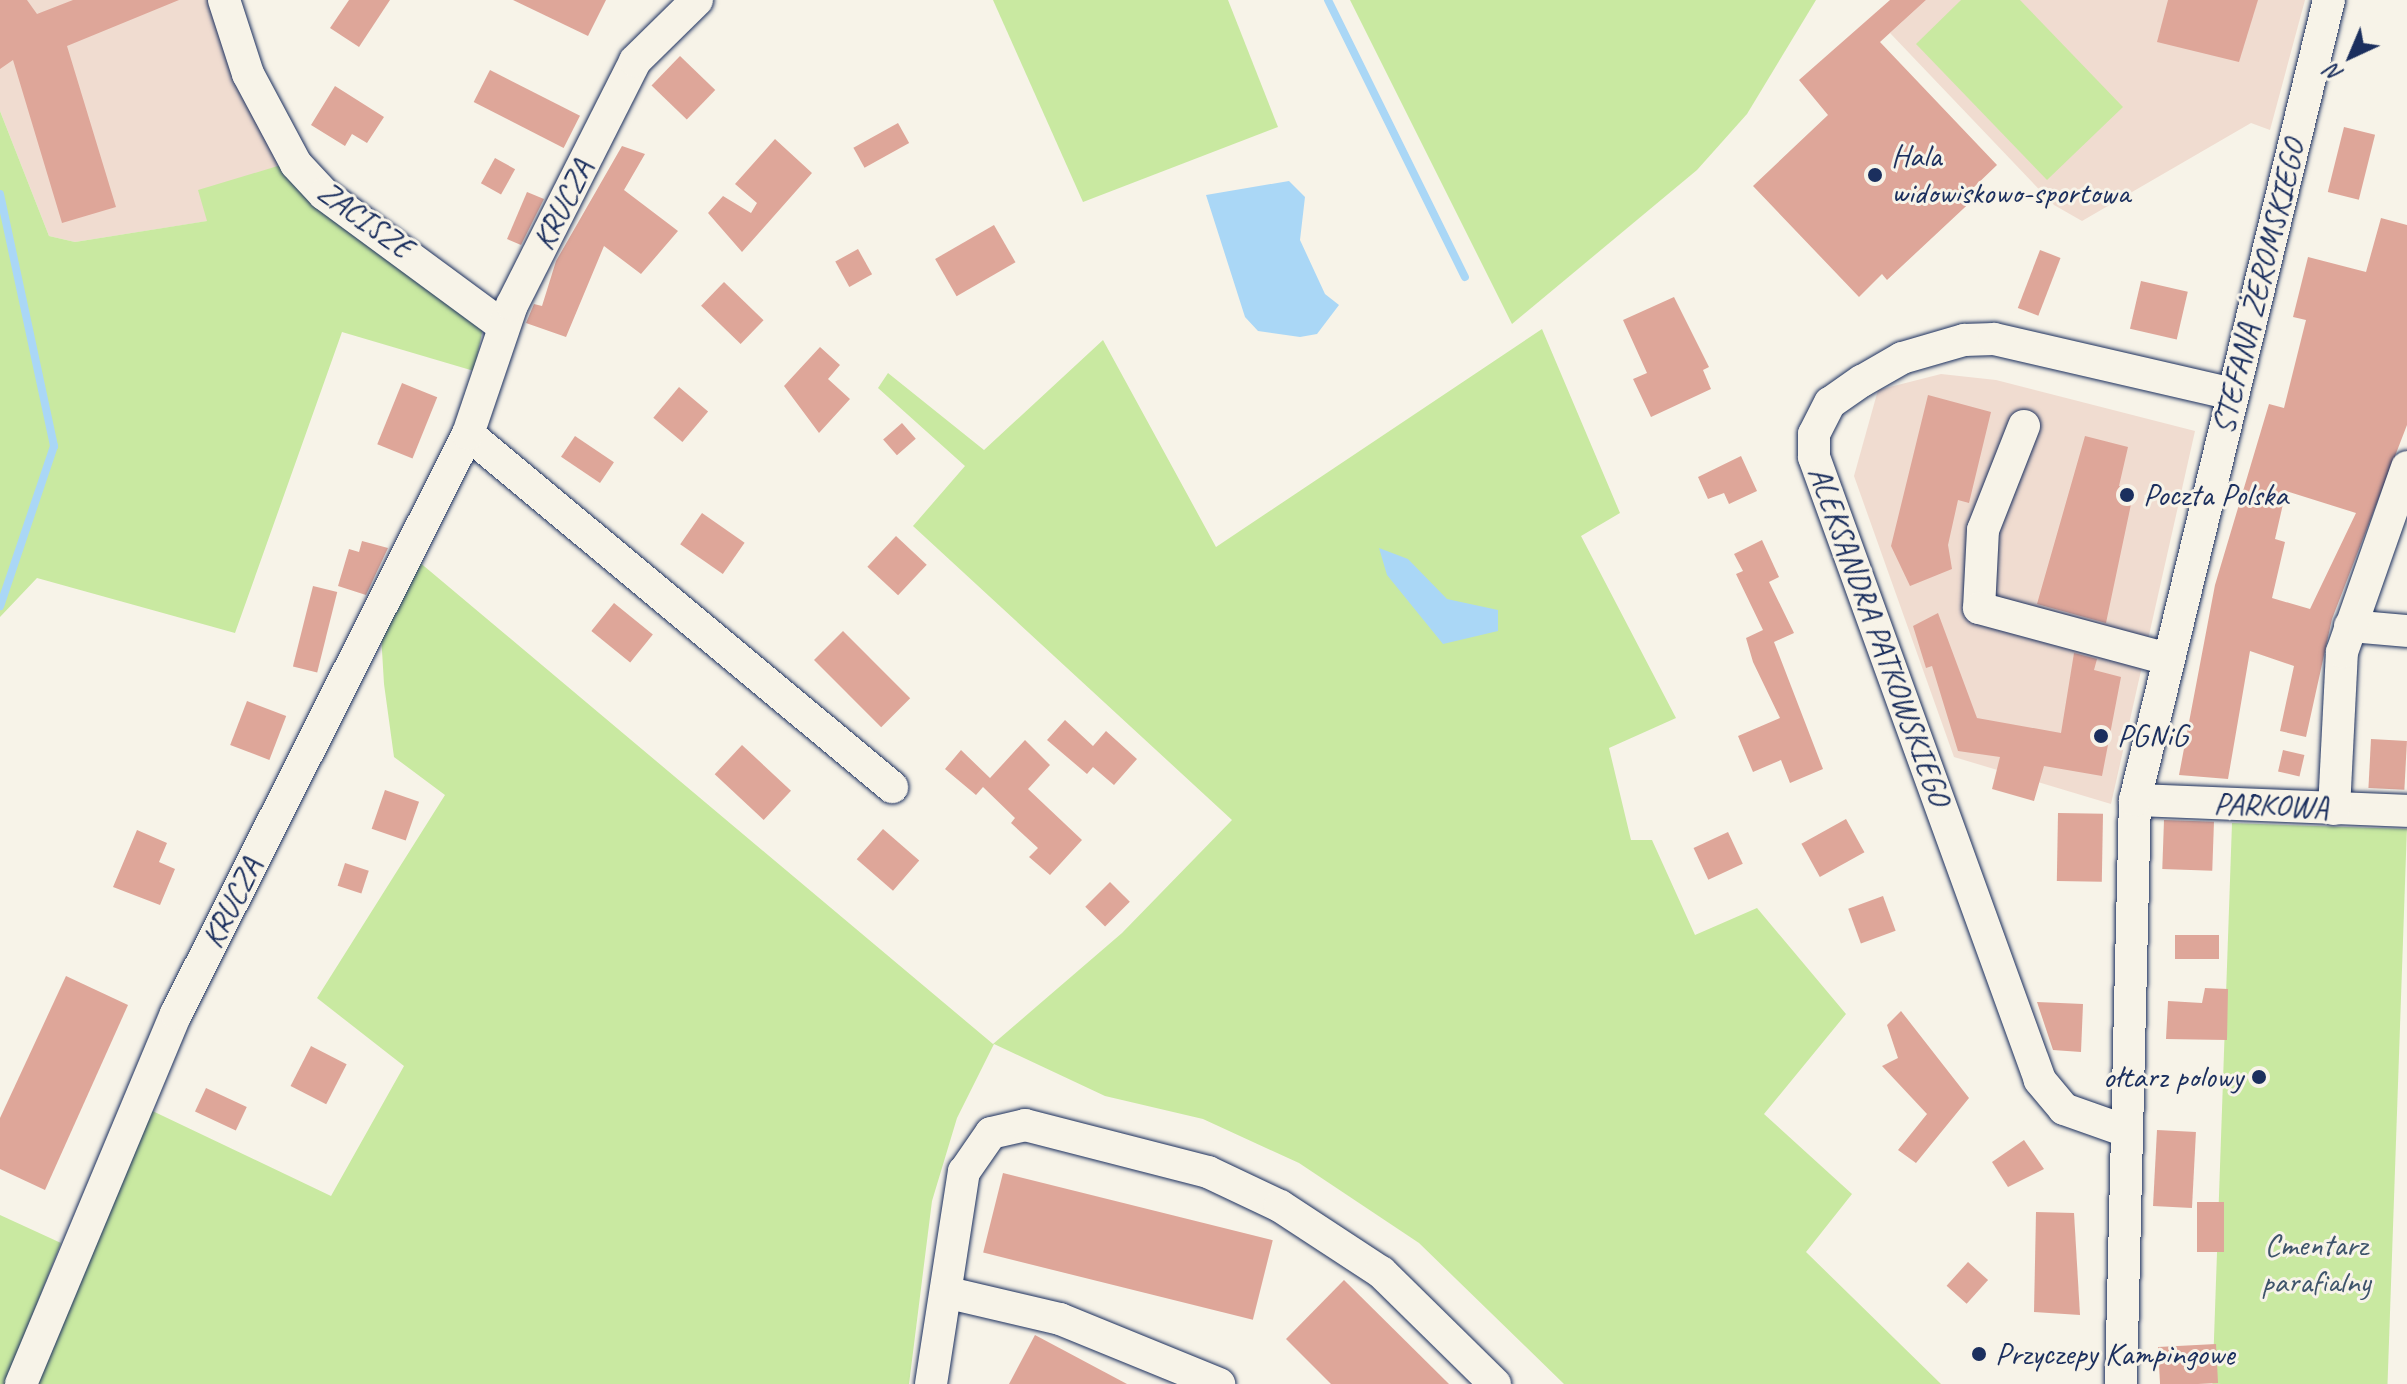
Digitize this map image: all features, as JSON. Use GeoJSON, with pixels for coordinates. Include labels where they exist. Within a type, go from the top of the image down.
{"type":"FeatureCollection","features":[{"type":"Feature","properties":{"kind":"street","name":"ZACISZE"},"geometry":{"type":"LineString","coordinates":[[224,0],[248,74],[296,164],[324,194],[502,325]]}},
{"type":"Feature","properties":{"kind":"street","name":"KRUCZA"},"geometry":{"type":"LineString","coordinates":[[21,1384],[176,1014],[468,434],[502,325],[635,61],[697,0]]}},
{"type":"Feature","properties":{"kind":"street","name":"STEFANA ŻEROMSKIEGO"},"geometry":{"type":"LineString","coordinates":[[2121,1384],[2135,800],[2329,0]]}},
{"type":"Feature","properties":{"kind":"street","name":"ALEKSANDRA PATKOWSKIEGO"},"geometry":{"type":"LineString","coordinates":[[2126,1131],[2064,1109],[2040,1080],[1813,445],[1822,413],[1838,397],[1902,358],[1964,340],[1994,339],[2233,394]]}},
{"type":"Feature","properties":{"kind":"street"},"geometry":{"type":"LineString","coordinates":[[2024,426],[1983,530],[1979,608],[2168,659]]}},
{"type":"Feature","properties":{"kind":"street"},"geometry":{"type":"LineString","coordinates":[[468,434],[892,787]]}},
{"type":"Feature","properties":{"kind":"street"},"geometry":{"type":"LineString","coordinates":[[2334,809],[2350,626],[2407,467]]}},
{"type":"Feature","properties":{"kind":"street"},"geometry":{"type":"LineString","coordinates":[[2350,626],[2407,631]]}},
{"type":"Feature","properties":{"kind":"street","name":"PARKOWA"},"geometry":{"type":"LineString","coordinates":[[2135,800],[2407,811]]}},
{"type":"Feature","properties":{"kind":"street"},"geometry":{"type":"LineString","coordinates":[[931,1384],[949,1293],[964,1172],[991,1133],[1025,1125],[1208,1172],[1280,1206],[1381,1272],[1495,1384]]}},
{"type":"Feature","properties":{"kind":"street"},"geometry":{"type":"LineString","coordinates":[[949,1293],[1060,1319],[1219,1384]]}},
{"type":"Feature","properties":{"kind":"shaded area"},"geometry":{"type":"Polygon","coordinates":[[[0,0],[212,0],[281,165],[208,221],[75,242],[49,236],[0,111],[0,0]]]}},
{"type":"Feature","properties":{"kind":"shaded area"},"geometry":{"type":"Polygon","coordinates":[[[1926,0],[2305,0],[2270,130],[2251,123],[2082,221],[2054,205],[1890,33],[1926,0]]]}},
{"type":"Feature","properties":{"kind":"shaded area"},"geometry":{"type":"Polygon","coordinates":[[[1941,374],[1996,380],[2195,431],[2111,804],[1954,757],[1854,476],[1878,390],[1941,374]]]}},
{"type":"Feature","properties":{"kind":"green space"},"geometry":{"type":"Polygon","coordinates":[[[993,0],[1228,0],[1278,127],[1083,202],[993,0]]]}},
{"type":"Feature","properties":{"kind":"green space"},"geometry":{"type":"Polygon","coordinates":[[[1350,0],[1816,0],[1747,114],[1697,170],[1512,324],[1350,0]]]}},
{"type":"Feature","properties":{"kind":"green space"},"geometry":{"type":"Polygon","coordinates":[[[1961,0],[2020,0],[2123,107],[2047,180],[1916,44],[1961,0]]]}},
{"type":"Feature","properties":{"kind":"green space"},"geometry":{"type":"Polygon","coordinates":[[[0,111],[49,236],[75,242],[207,221],[198,190],[281,165],[483,328],[474,371],[342,332],[235,633],[37,578],[0,617],[0,111]]]}},
{"type":"Feature","properties":{"kind":"green space"},"geometry":{"type":"Polygon","coordinates":[[[1542,329],[1620,513],[1581,536],[1676,718],[1609,748],[1631,840],[1652,840],[1695,935],[1757,908],[1846,1014],[1764,1114],[1852,1194],[1806,1252],[1941,1384],[1564,1384],[1419,1243],[1299,1163],[1203,1119],[1105,1096],[994,1044],[957,1118],[932,1201],[909,1384],[28,1384],[142,1106],[331,1196],[404,1066],[317,998],[445,795],[394,757],[384,684],[381,634],[418,561],[993,1044],[1122,933],[1232,820],[913,526],[965,466],[878,388],[888,373],[984,450],[1103,340],[1216,547],[1542,329]]]}},
{"type":"Feature","properties":{"kind":"green space","name":"Cmentarz parafialny"},"geometry":{"type":"Polygon","coordinates":[[[2232,823],[2407,829],[2388,1384],[2212,1384],[2232,823]]]}},
{"type":"Feature","properties":{"kind":"green space"},"geometry":{"type":"Polygon","coordinates":[[[0,1215],[61,1243],[5,1384],[0,1384],[0,1215]]]}},
{"type":"Feature","properties":{"kind":"water"},"geometry":{"type":"Polygon","coordinates":[[[1289,181],[1305,197],[1300,240],[1325,294],[1339,305],[1317,334],[1300,337],[1258,331],[1245,317],[1206,195],[1289,181]]]}},
{"type":"Feature","properties":{"kind":"water"},"geometry":{"type":"Polygon","coordinates":[[[1379,548],[1408,559],[1447,599],[1498,610],[1498,631],[1443,644],[1387,575],[1379,548]]]}},
{"type":"Feature","properties":{"kind":"building"},"geometry":{"type":"Polygon","coordinates":[[[0,0],[27,0],[37,14],[73,0],[179,0],[67,46],[116,207],[62,223],[13,60],[0,69],[0,0]]]}},
{"type":"Feature","properties":{"kind":"building"},"geometry":{"type":"Polygon","coordinates":[[[349,0],[390,0],[359,47],[330,28],[349,0]]]}},
{"type":"Feature","properties":{"kind":"building"},"geometry":{"type":"Polygon","coordinates":[[[513,0],[606,0],[588,36],[513,0]]]}},
{"type":"Feature","properties":{"kind":"building","name":"Hala widowiskowo-sportowa"},"geometry":{"type":"Polygon","coordinates":[[[1890,0],[1926,0],[1880,42],[1997,165],[1972,189],[1978,195],[1887,280],[1882,274],[1859,297],[1753,186],[1828,115],[1799,80],[1890,0]]]}},
{"type":"Feature","properties":{"kind":"building"},"geometry":{"type":"Polygon","coordinates":[[[2168,0],[2258,0],[2239,62],[2157,42],[2168,0]]]}},
{"type":"Feature","properties":{"kind":"building"},"geometry":{"type":"Polygon","coordinates":[[[680,56],[715,90],[687,120],[652,85],[680,56]]]}},
{"type":"Feature","properties":{"kind":"building"},"geometry":{"type":"Polygon","coordinates":[[[490,70],[580,116],[564,148],[474,102],[490,70]]]}},
{"type":"Feature","properties":{"kind":"building"},"geometry":{"type":"Polygon","coordinates":[[[335,86],[384,117],[367,143],[352,134],[345,146],[311,125],[335,86]]]}},
{"type":"Feature","properties":{"kind":"building"},"geometry":{"type":"Polygon","coordinates":[[[898,123],[909,143],[865,168],[853,148],[898,123]]]}},
{"type":"Feature","properties":{"kind":"building"},"geometry":{"type":"Polygon","coordinates":[[[2344,127],[2375,135],[2359,200],[2328,192],[2344,127]]]}},
{"type":"Feature","properties":{"kind":"building"},"geometry":{"type":"Polygon","coordinates":[[[775,139],[812,173],[742,252],[708,213],[723,196],[751,213],[757,203],[735,184],[775,139]]]}},
{"type":"Feature","properties":{"kind":"building"},"geometry":{"type":"Polygon","coordinates":[[[622,146],[645,154],[624,190],[678,231],[641,274],[604,246],[566,337],[526,323],[534,304],[542,306],[556,261],[622,146]]]}},
{"type":"Feature","properties":{"kind":"building"},"geometry":{"type":"Polygon","coordinates":[[[495,158],[515,169],[501,195],[481,183],[495,158]]]}},
{"type":"Feature","properties":{"kind":"building"},"geometry":{"type":"Polygon","coordinates":[[[527,192],[544,199],[521,245],[507,239],[527,192]]]}},
{"type":"Feature","properties":{"kind":"building"},"geometry":{"type":"Polygon","coordinates":[[[2381,218],[2407,225],[2407,425],[2332,619],[2306,737],[2280,731],[2294,666],[2250,651],[2228,779],[2179,775],[2215,585],[2269,404],[2284,408],[2306,320],[2293,317],[2308,257],[2366,272],[2381,218]],[[2286,491],[2275,539],[2285,542],[2272,598],[2310,609],[2356,513],[2286,491]]]}},
{"type":"Feature","properties":{"kind":"building"},"geometry":{"type":"Polygon","coordinates":[[[994,225],[1016,262],[957,296],[935,259],[994,225]]]}},
{"type":"Feature","properties":{"kind":"building"},"geometry":{"type":"Polygon","coordinates":[[[858,249],[872,274],[849,287],[835,262],[858,249]]]}},
{"type":"Feature","properties":{"kind":"building"},"geometry":{"type":"Polygon","coordinates":[[[2040,250],[2061,258],[2038,316],[2018,308],[2040,250]]]}},
{"type":"Feature","properties":{"kind":"building"},"geometry":{"type":"Polygon","coordinates":[[[2141,281],[2188,292],[2177,340],[2130,329],[2141,281]]]}},
{"type":"Feature","properties":{"kind":"building"},"geometry":{"type":"Polygon","coordinates":[[[724,282],[764,320],[741,344],[701,306],[724,282]]]}},
{"type":"Feature","properties":{"kind":"building"},"geometry":{"type":"Polygon","coordinates":[[[1674,297],[1709,367],[1703,370],[1711,389],[1651,417],[1633,379],[1647,373],[1623,320],[1674,297]]]}},
{"type":"Feature","properties":{"kind":"building"},"geometry":{"type":"Polygon","coordinates":[[[820,347],[840,365],[828,379],[850,399],[819,433],[784,386],[820,347]]]}},
{"type":"Feature","properties":{"kind":"building"},"geometry":{"type":"Polygon","coordinates":[[[402,383],[437,397],[413,458],[377,444],[402,383]]]}},
{"type":"Feature","properties":{"kind":"building"},"geometry":{"type":"Polygon","coordinates":[[[679,387],[708,411],[682,442],[653,418],[679,387]]]}},
{"type":"Feature","properties":{"kind":"building"},"geometry":{"type":"Polygon","coordinates":[[[1928,395],[1991,412],[1969,503],[1958,500],[1948,545],[1952,569],[1910,586],[1891,546],[1928,395]]]}},
{"type":"Feature","properties":{"kind":"building"},"geometry":{"type":"Polygon","coordinates":[[[902,423],[916,439],[897,455],[883,439],[902,423]]]}},
{"type":"Feature","properties":{"kind":"building"},"geometry":{"type":"Polygon","coordinates":[[[575,436],[614,462],[600,483],[561,457],[575,436]]]}},
{"type":"Feature","properties":{"kind":"building"},"geometry":{"type":"Polygon","coordinates":[[[2085,436],[2128,447],[2119,486],[2134,490],[2106,623],[2037,604],[2085,436]]]}},
{"type":"Feature","properties":{"kind":"building"},"geometry":{"type":"Polygon","coordinates":[[[1741,456],[1757,491],[1729,504],[1724,493],[1708,499],[1698,477],[1741,456]]]}},
{"type":"Feature","properties":{"kind":"building"},"geometry":{"type":"Polygon","coordinates":[[[702,513],[745,543],[723,574],[680,544],[702,513]]]}},
{"type":"Feature","properties":{"kind":"building"},"geometry":{"type":"Polygon","coordinates":[[[896,536],[927,565],[898,595],[867,567],[896,536]]]}},
{"type":"Feature","properties":{"kind":"building"},"geometry":{"type":"Polygon","coordinates":[[[1762,540],[1779,577],[1769,582],[1794,633],[1774,642],[1823,769],[1790,783],[1781,760],[1753,772],[1738,736],[1780,718],[1753,662],[1746,638],[1763,630],[1736,574],[1743,571],[1734,554],[1762,540]]]}},
{"type":"Feature","properties":{"kind":"building"},"geometry":{"type":"Polygon","coordinates":[[[362,541],[388,548],[366,595],[338,586],[349,549],[359,552],[362,541]]]}},
{"type":"Feature","properties":{"kind":"building"},"geometry":{"type":"Polygon","coordinates":[[[313,586],[337,592],[317,673],[293,667],[313,586]]]}},
{"type":"Feature","properties":{"kind":"building"},"geometry":{"type":"Polygon","coordinates":[[[614,603],[653,634],[630,662],[591,631],[614,603]]]}},
{"type":"Feature","properties":{"kind":"building"},"geometry":{"type":"Polygon","coordinates":[[[1938,613],[1977,718],[2061,733],[2074,653],[2097,659],[2094,670],[2121,677],[2102,776],[2044,766],[2034,801],[1992,789],[2000,757],[1958,751],[1932,666],[1926,668],[1913,626],[1938,613]]]}},
{"type":"Feature","properties":{"kind":"building"},"geometry":{"type":"Polygon","coordinates":[[[843,631],[910,698],[881,727],[814,660],[843,631]]]}},
{"type":"Feature","properties":{"kind":"building"},"geometry":{"type":"Polygon","coordinates":[[[247,701],[286,716],[269,760],[230,745],[247,701]]]}},
{"type":"Feature","properties":{"kind":"building"},"geometry":{"type":"Polygon","coordinates":[[[1065,720],[1093,746],[1106,731],[1137,759],[1114,785],[1093,767],[1087,774],[1047,740],[1065,720]]]}},
{"type":"Feature","properties":{"kind":"building"},"geometry":{"type":"Polygon","coordinates":[[[2371,739],[2407,741],[2404,790],[2368,788],[2371,739]]]}},
{"type":"Feature","properties":{"kind":"building"},"geometry":{"type":"Polygon","coordinates":[[[1025,740],[1050,765],[1028,789],[1082,840],[1050,875],[1029,857],[1038,848],[1011,823],[1015,818],[983,787],[976,795],[945,769],[961,750],[990,778],[1025,740]]]}},
{"type":"Feature","properties":{"kind":"building"},"geometry":{"type":"Polygon","coordinates":[[[742,745],[791,791],[764,820],[715,774],[742,745]]]}},
{"type":"Feature","properties":{"kind":"building"},"geometry":{"type":"Polygon","coordinates":[[[2283,750],[2304,755],[2299,776],[2278,771],[2283,750]]]}},
{"type":"Feature","properties":{"kind":"building"},"geometry":{"type":"Polygon","coordinates":[[[385,790],[419,802],[406,840],[372,829],[385,790]]]}},
{"type":"Feature","properties":{"kind":"building"},"geometry":{"type":"Polygon","coordinates":[[[2058,813],[2103,814],[2102,882],[2057,881],[2058,813]]]}},
{"type":"Feature","properties":{"kind":"building"},"geometry":{"type":"Polygon","coordinates":[[[1846,819],[1864,852],[1820,877],[1801,844],[1846,819]]]}},
{"type":"Feature","properties":{"kind":"building"},"geometry":{"type":"Polygon","coordinates":[[[2164,820],[2214,822],[2212,871],[2162,869],[2164,820]]]}},
{"type":"Feature","properties":{"kind":"building"},"geometry":{"type":"Polygon","coordinates":[[[883,829],[919,860],[893,891],[857,859],[883,829]]]}},
{"type":"Feature","properties":{"kind":"building"},"geometry":{"type":"Polygon","coordinates":[[[137,830],[167,843],[159,862],[175,869],[160,905],[113,887],[137,830]]]}},
{"type":"Feature","properties":{"kind":"building"},"geometry":{"type":"Polygon","coordinates":[[[1728,832],[1743,864],[1708,880],[1694,848],[1728,832]]]}},
{"type":"Feature","properties":{"kind":"building"},"geometry":{"type":"Polygon","coordinates":[[[345,863],[369,871],[361,894],[338,886],[345,863]]]}},
{"type":"Feature","properties":{"kind":"building"},"geometry":{"type":"Polygon","coordinates":[[[1110,882],[1130,902],[1105,927],[1085,907],[1110,882]]]}},
{"type":"Feature","properties":{"kind":"building"},"geometry":{"type":"Polygon","coordinates":[[[1883,896],[1896,931],[1861,943],[1848,909],[1883,896]]]}},
{"type":"Feature","properties":{"kind":"building"},"geometry":{"type":"Polygon","coordinates":[[[2175,935],[2219,935],[2219,959],[2175,959],[2175,935]]]}},
{"type":"Feature","properties":{"kind":"building"},"geometry":{"type":"Polygon","coordinates":[[[66,976],[128,1005],[45,1190],[0,1169],[0,1118],[66,976]]]}},
{"type":"Feature","properties":{"kind":"building"},"geometry":{"type":"Polygon","coordinates":[[[2205,988],[2228,989],[2227,1040],[2166,1039],[2168,1001],[2202,1003],[2205,988]]]}},
{"type":"Feature","properties":{"kind":"building"},"geometry":{"type":"Polygon","coordinates":[[[2037,1002],[2083,1004],[2081,1052],[2053,1050],[2037,1002]]]}},
{"type":"Feature","properties":{"kind":"building"},"geometry":{"type":"Polygon","coordinates":[[[1901,1011],[1969,1098],[1916,1163],[1898,1150],[1927,1114],[1882,1066],[1898,1058],[1887,1025],[1901,1011]]]}},
{"type":"Feature","properties":{"kind":"building"},"geometry":{"type":"Polygon","coordinates":[[[311,1046],[347,1064],[326,1104],[291,1086],[311,1046]]]}},
{"type":"Feature","properties":{"kind":"building"},"geometry":{"type":"Polygon","coordinates":[[[206,1088],[247,1107],[236,1131],[195,1112],[206,1088]]]}},
{"type":"Feature","properties":{"kind":"building"},"geometry":{"type":"Polygon","coordinates":[[[2157,1130],[2196,1132],[2192,1208],[2153,1206],[2157,1130]]]}},
{"type":"Feature","properties":{"kind":"building"},"geometry":{"type":"Polygon","coordinates":[[[2024,1140],[2044,1169],[2008,1187],[1992,1162],[2024,1140]]]}},
{"type":"Feature","properties":{"kind":"building"},"geometry":{"type":"Polygon","coordinates":[[[1003,1173],[1273,1240],[1253,1320],[983,1253],[1003,1173]]]}},
{"type":"Feature","properties":{"kind":"building"},"geometry":{"type":"Polygon","coordinates":[[[2197,1202],[2224,1202],[2224,1252],[2197,1252],[2197,1202]]]}},
{"type":"Feature","properties":{"kind":"building"},"geometry":{"type":"Polygon","coordinates":[[[2036,1212],[2074,1213],[2080,1315],[2034,1312],[2036,1212]]]}},
{"type":"Feature","properties":{"kind":"building"},"geometry":{"type":"Polygon","coordinates":[[[1968,1262],[1988,1280],[1967,1304],[1947,1286],[1968,1262]]]}},
{"type":"Feature","properties":{"kind":"building"},"geometry":{"type":"Polygon","coordinates":[[[1344,1280],[1449,1384],[1331,1384],[1286,1339],[1344,1280]]]}},
{"type":"Feature","properties":{"kind":"building"},"geometry":{"type":"Polygon","coordinates":[[[1035,1335],[1127,1384],[1009,1384],[1035,1335]]]}},
{"type":"Feature","properties":{"kind":"building"},"geometry":{"type":"Polygon","coordinates":[[[2216,1344],[2218,1383],[2160,1384],[2158,1347],[2216,1344]]]}},
{"type":"Feature","properties":{"kind":"waterway"},"geometry":{"type":"LineString","coordinates":[[1328,0],[1465,277]]}},
{"type":"Feature","properties":{"kind":"waterway"},"geometry":{"type":"LineString","coordinates":[[0,194],[54,446],[0,606]]}},
{"type":"Feature","properties":{"kind":"place","name":"Hala widowiskowo-sportowa"},"geometry":{"type":"Point","coordinates":[1875,175]}},
{"type":"Feature","properties":{"kind":"place","name":"Poczta Polska"},"geometry":{"type":"Point","coordinates":[2127,495]}},
{"type":"Feature","properties":{"kind":"place","name":"PGNiG"},"geometry":{"type":"Point","coordinates":[2101,736]}},
{"type":"Feature","properties":{"kind":"place","name":"ołtarz polowy"},"geometry":{"type":"Point","coordinates":[2259,1077]}},
{"type":"Feature","properties":{"kind":"place","name":"Przyczepy Kampingowe"},"geometry":{"type":"Point","coordinates":[1979,1354]}}]}
